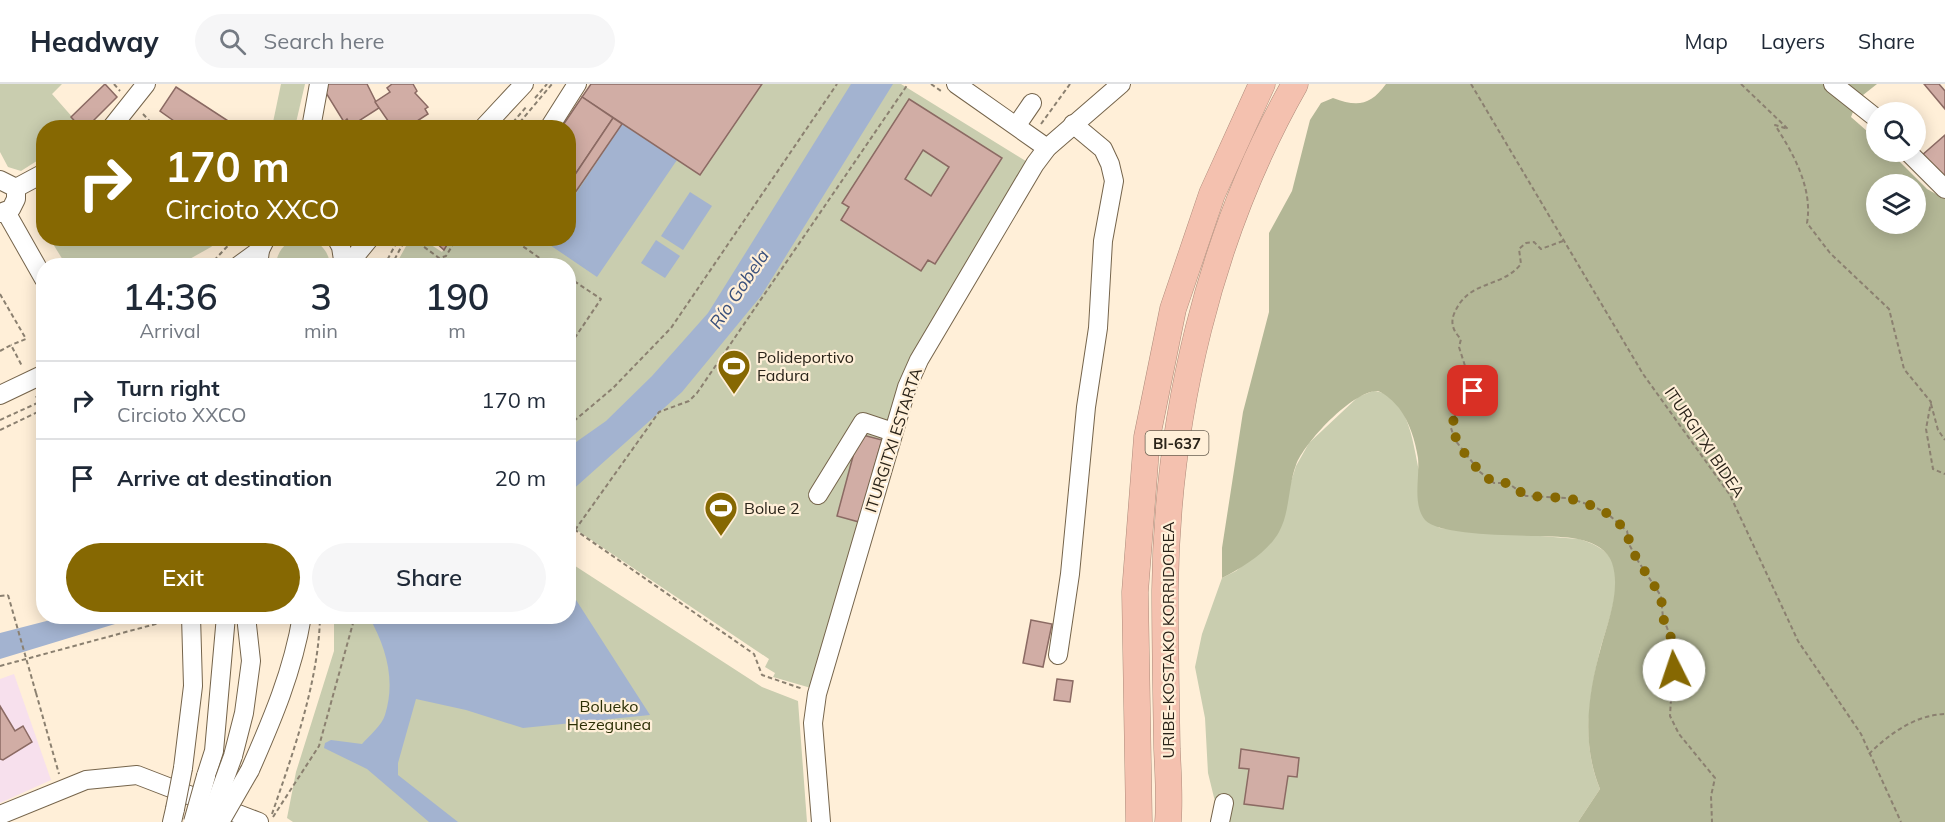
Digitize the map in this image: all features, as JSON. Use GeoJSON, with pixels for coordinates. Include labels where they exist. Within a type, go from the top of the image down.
{"type":"FeatureCollection","features":[{"type":"Feature","properties":{"kind":"highway","name":"URIBE-KOSTAKO KORRIDOREA"},"geometry":{"type":"LineString","coordinates":[[1139,822],[1135,592],[1147,437],[1173,309],[1212,194],[1262,84]]}},
{"type":"Feature","properties":{"kind":"highway","name":"URIBE-KOSTAKO KORRIDOREA"},"geometry":{"type":"LineString","coordinates":[[1168,822],[1165,589],[1169,504],[1186,389],[1204,306],[1223,246],[1258,160],[1295,84]]}},
{"type":"Feature","properties":{"kind":"street"},"geometry":{"type":"LineString","coordinates":[[118,120],[146,84]]}},
{"type":"Feature","properties":{"kind":"street"},"geometry":{"type":"LineString","coordinates":[[312,120],[319,84]]}},
{"type":"Feature","properties":{"kind":"street"},"geometry":{"type":"LineString","coordinates":[[495,120],[524,84]]}},
{"type":"Feature","properties":{"kind":"street"},"geometry":{"type":"LineString","coordinates":[[554,120],[578,84]]}},
{"type":"Feature","properties":{"kind":"street"},"geometry":{"type":"LineString","coordinates":[[956,84],[1047,148]]}},
{"type":"Feature","properties":{"kind":"street","name":"ITURGITXI ESTARTA"},"geometry":{"type":"LineString","coordinates":[[821,822],[813,723],[817,693],[907,387],[919,360],[1047,148],[1121,84]]}},
{"type":"Feature","properties":{"kind":"street"},"geometry":{"type":"LineString","coordinates":[[1833,84],[1866,108]]}},
{"type":"Feature","properties":{"kind":"street"},"geometry":{"type":"LineString","coordinates":[[1017,125],[1032,103]]}},
{"type":"Feature","properties":{"kind":"street"},"geometry":{"type":"LineString","coordinates":[[1058,655],[1070,574],[1086,407],[1098,328],[1103,241],[1114,181],[1103,149],[1073,124]]}},
{"type":"Feature","properties":{"kind":"street"},"geometry":{"type":"LineString","coordinates":[[1918,162],[1945,189]]}},
{"type":"Feature","properties":{"kind":"street"},"geometry":{"type":"LineString","coordinates":[[36,175],[8,184],[14,205],[3,212],[36,266]]}},
{"type":"Feature","properties":{"kind":"street"},"geometry":{"type":"LineString","coordinates":[[352,258],[363,246]]}},
{"type":"Feature","properties":{"kind":"street"},"geometry":{"type":"LineString","coordinates":[[0,395],[36,380]]}},
{"type":"Feature","properties":{"kind":"street"},"geometry":{"type":"LineString","coordinates":[[818,495],[863,422],[893,432]]}},
{"type":"Feature","properties":{"kind":"street"},"geometry":{"type":"LineString","coordinates":[[173,816],[183,768],[193,686],[187,624]]}},
{"type":"Feature","properties":{"kind":"street"},"geometry":{"type":"LineString","coordinates":[[193,822],[214,750],[225,624]]}},
{"type":"Feature","properties":{"kind":"street"},"geometry":{"type":"LineString","coordinates":[[209,822],[233,756],[244,713],[251,661],[247,624]]}},
{"type":"Feature","properties":{"kind":"street"},"geometry":{"type":"LineString","coordinates":[[220,822],[250,770],[281,698],[298,644],[301,624]]}},
{"type":"Feature","properties":{"kind":"street"},"geometry":{"type":"LineString","coordinates":[[0,815],[86,780],[137,775],[259,822]]}},
{"type":"Feature","properties":{"kind":"street"},"geometry":{"type":"LineString","coordinates":[[1220,822],[1224,803]]}},
{"type":"Feature","properties":{"kind":"path"},"geometry":{"type":"LineString","coordinates":[[522,120],[552,84]]}},
{"type":"Feature","properties":{"kind":"path"},"geometry":{"type":"LineString","coordinates":[[576,419],[614,388],[671,328],[837,84]]}},
{"type":"Feature","properties":{"kind":"path"},"geometry":{"type":"LineString","coordinates":[[576,529],[659,411],[689,401],[697,393],[908,84]]}},
{"type":"Feature","properties":{"kind":"path"},"geometry":{"type":"LineString","coordinates":[[1036,131],[1070,84]]}},
{"type":"Feature","properties":{"kind":"path","name":"ITURGITXI BIDEA"},"geometry":{"type":"LineString","coordinates":[[1471,84],[1643,374],[1730,495],[1798,641],[1861,734],[1901,822]]}},
{"type":"Feature","properties":{"kind":"path"},"geometry":{"type":"LineString","coordinates":[[1741,84],[1788,129],[1775,125],[1794,154],[1810,206],[1807,223],[1830,253],[1889,309],[1904,369],[1931,402],[1938,430],[1945,440]]}},
{"type":"Feature","properties":{"kind":"path"},"geometry":{"type":"LineString","coordinates":[[133,103],[149,120]]}},
{"type":"Feature","properties":{"kind":"path"},"geometry":{"type":"LineString","coordinates":[[1563,241],[1541,249],[1534,242],[1526,243],[1519,249],[1521,264],[1515,272],[1470,291],[1461,300],[1452,320],[1454,332],[1461,339],[1459,347],[1473,391],[1456,413],[1451,428],[1462,450],[1480,472],[1494,483],[1508,483],[1526,496],[1568,498],[1593,506],[1610,515],[1627,531],[1630,546],[1661,596],[1663,618],[1674,645],[1670,716],[1678,734],[1714,778],[1711,796],[1712,822]]}},
{"type":"Feature","properties":{"kind":"path"},"geometry":{"type":"LineString","coordinates":[[216,258],[228,246]]}},
{"type":"Feature","properties":{"kind":"path"},"geometry":{"type":"LineString","coordinates":[[423,246],[439,258],[446,256],[452,246]]}},
{"type":"Feature","properties":{"kind":"path"},"geometry":{"type":"LineString","coordinates":[[522,246],[540,258]]}},
{"type":"Feature","properties":{"kind":"path"},"geometry":{"type":"LineString","coordinates":[[576,282],[601,299],[576,336]]}},
{"type":"Feature","properties":{"kind":"path"},"geometry":{"type":"LineString","coordinates":[[0,294],[26,339],[11,345]]}},
{"type":"Feature","properties":{"kind":"path"},"geometry":{"type":"LineString","coordinates":[[1931,402],[1926,429],[1933,469],[1945,474]]}},
{"type":"Feature","properties":{"kind":"path"},"geometry":{"type":"LineString","coordinates":[[0,420],[36,404]]}},
{"type":"Feature","properties":{"kind":"path"},"geometry":{"type":"LineString","coordinates":[[0,430],[36,413]]}},
{"type":"Feature","properties":{"kind":"path"},"geometry":{"type":"LineString","coordinates":[[576,531],[754,654],[762,675],[817,693]]}},
{"type":"Feature","properties":{"kind":"path"},"geometry":{"type":"LineString","coordinates":[[0,596],[8,596],[63,789]]}},
{"type":"Feature","properties":{"kind":"path"},"geometry":{"type":"LineString","coordinates":[[0,666],[166,624]]}},
{"type":"Feature","properties":{"kind":"path"},"geometry":{"type":"LineString","coordinates":[[270,822],[288,768],[319,648],[320,624]]}},
{"type":"Feature","properties":{"kind":"path"},"geometry":{"type":"LineString","coordinates":[[270,822],[319,746],[353,624]]}},
{"type":"Feature","properties":{"kind":"path"},"geometry":{"type":"LineString","coordinates":[[1869,754],[1883,741],[1914,720],[1945,714]]}},
{"type":"Feature","properties":{"kind":"shaded area"},"geometry":{"type":"Polygon","coordinates":[[[14,674],[51,780],[0,803],[0,679],[14,674]]]}},
{"type":"Feature","properties":{"kind":"green space"},"geometry":{"type":"Polygon","coordinates":[[[0,84],[62,84],[52,94],[75,120],[36,120],[36,161],[21,171],[8,167],[0,152],[0,84]]]}},
{"type":"Feature","properties":{"kind":"green space"},"geometry":{"type":"Polygon","coordinates":[[[281,84],[305,84],[297,120],[273,120],[281,84]]]}},
{"type":"Feature","properties":{"kind":"green space","name":"Polideportivo Fadura"},"geometry":{"type":"Polygon","coordinates":[[[591,84],[901,84],[1029,163],[914,360],[882,440],[811,688],[773,677],[775,673],[765,667],[769,659],[576,530],[576,258],[399,258],[406,246],[433,246],[442,252],[446,246],[576,246],[576,120],[566,120],[591,84]]]}},
{"type":"Feature","properties":{"kind":"green space"},"geometry":{"type":"Polygon","coordinates":[[[1386,84],[1877,84],[1858,99],[1851,117],[1866,130],[1866,162],[1900,162],[1912,174],[1866,174],[1866,234],[1926,234],[1926,188],[1945,199],[1945,822],[1578,822],[1600,789],[1590,754],[1588,718],[1593,683],[1614,594],[1612,563],[1606,553],[1596,545],[1578,539],[1472,533],[1435,526],[1425,520],[1419,506],[1418,458],[1412,432],[1399,408],[1390,398],[1378,391],[1368,393],[1343,408],[1319,432],[1296,465],[1283,524],[1279,532],[1254,559],[1222,578],[1222,548],[1243,412],[1269,312],[1269,233],[1292,191],[1310,120],[1321,103],[1333,98],[1349,103],[1362,103],[1374,97],[1386,84]]]}},
{"type":"Feature","properties":{"kind":"green space"},"geometry":{"type":"Polygon","coordinates":[[[54,246],[212,246],[191,258],[62,258],[54,246]]]}},
{"type":"Feature","properties":{"kind":"green space"},"geometry":{"type":"Polygon","coordinates":[[[284,246],[321,246],[329,258],[277,258],[284,246]]]}},
{"type":"Feature","properties":{"kind":"green space"},"geometry":{"type":"Polygon","coordinates":[[[1373,391],[1385,394],[1402,410],[1411,435],[1423,485],[1439,528],[1579,539],[1602,549],[1612,561],[1616,582],[1615,594],[1596,668],[1589,720],[1590,755],[1600,789],[1578,822],[1220,822],[1208,773],[1205,718],[1195,667],[1202,634],[1222,578],[1236,571],[1272,541],[1296,466],[1309,443],[1358,397],[1373,391]]]}},
{"type":"Feature","properties":{"kind":"green space","name":"Bolueko Hezegunea"},"geometry":{"type":"Polygon","coordinates":[[[576,567],[762,687],[798,701],[807,822],[293,822],[287,818],[296,772],[334,651],[334,624],[576,624],[576,567]]]}},
{"type":"Feature","properties":{"kind":"water","name":"Río Gobela"},"geometry":{"type":"Polygon","coordinates":[[[851,84],[893,84],[761,296],[682,392],[576,487],[576,442],[606,421],[652,376],[708,313],[851,84]]]}},
{"type":"Feature","properties":{"kind":"water"},"geometry":{"type":"Polygon","coordinates":[[[622,124],[677,160],[597,277],[576,263],[576,258],[569,258],[551,246],[576,246],[576,193],[622,124]]]}},
{"type":"Feature","properties":{"kind":"water"},"geometry":{"type":"Polygon","coordinates":[[[690,192],[712,206],[683,250],[661,236],[690,192]]]}},
{"type":"Feature","properties":{"kind":"water"},"geometry":{"type":"Polygon","coordinates":[[[656,240],[680,256],[665,278],[641,263],[656,240]]]}},
{"type":"Feature","properties":{"kind":"water"},"geometry":{"type":"Polygon","coordinates":[[[576,600],[650,715],[523,728],[466,710],[416,699],[398,763],[398,775],[458,822],[429,822],[367,769],[324,748],[325,743],[331,740],[362,744],[383,719],[390,689],[388,664],[372,624],[576,624],[576,600]]]}},
{"type":"Feature","properties":{"kind":"water"},"geometry":{"type":"Polygon","coordinates":[[[36,624],[115,624],[0,659],[0,633],[36,624]]]}},
{"type":"Feature","properties":{"kind":"building"},"geometry":{"type":"Polygon","coordinates":[[[105,84],[117,97],[94,120],[74,120],[71,117],[105,84]]]}},
{"type":"Feature","properties":{"kind":"building"},"geometry":{"type":"Polygon","coordinates":[[[328,84],[367,84],[379,108],[360,120],[343,120],[323,88],[328,84]]]}},
{"type":"Feature","properties":{"kind":"building"},"geometry":{"type":"Polygon","coordinates":[[[392,84],[413,84],[417,91],[415,93],[428,107],[425,109],[428,114],[419,120],[387,120],[375,102],[390,92],[387,88],[392,84]]]}},
{"type":"Feature","properties":{"kind":"building"},"geometry":{"type":"Polygon","coordinates":[[[591,84],[762,84],[700,175],[582,97],[591,84]]]}},
{"type":"Feature","properties":{"kind":"building"},"geometry":{"type":"Polygon","coordinates":[[[1924,84],[1939,84],[1945,91],[1945,109],[1924,84]]]}},
{"type":"Feature","properties":{"kind":"building"},"geometry":{"type":"Polygon","coordinates":[[[176,87],[227,120],[173,120],[160,111],[176,87]]]}},
{"type":"Feature","properties":{"kind":"building"},"geometry":{"type":"Polygon","coordinates":[[[582,97],[613,118],[576,173],[576,120],[566,120],[582,97]]]}},
{"type":"Feature","properties":{"kind":"building"},"geometry":{"type":"Polygon","coordinates":[[[909,99],[1002,158],[935,264],[928,260],[921,271],[841,220],[849,207],[842,203],[909,99]],[[923,150],[905,179],[931,196],[949,167],[923,150]]]}},
{"type":"Feature","properties":{"kind":"building"},"geometry":{"type":"Polygon","coordinates":[[[613,118],[622,124],[576,191],[576,173],[613,118]]]}},
{"type":"Feature","properties":{"kind":"building"},"geometry":{"type":"Polygon","coordinates":[[[1945,135],[1945,184],[1926,162],[1926,152],[1945,135]]]}},
{"type":"Feature","properties":{"kind":"building"},"geometry":{"type":"Polygon","coordinates":[[[859,434],[882,440],[859,522],[837,516],[859,434]]]}},
{"type":"Feature","properties":{"kind":"building"},"geometry":{"type":"Polygon","coordinates":[[[1031,620],[1052,624],[1043,667],[1023,663],[1031,620]]]}},
{"type":"Feature","properties":{"kind":"building"},"geometry":{"type":"Polygon","coordinates":[[[1057,679],[1073,681],[1070,702],[1054,700],[1057,679]]]}},
{"type":"Feature","properties":{"kind":"building"},"geometry":{"type":"Polygon","coordinates":[[[0,706],[15,731],[23,726],[32,742],[3,760],[0,759],[0,706]]]}},
{"type":"Feature","properties":{"kind":"building"},"geometry":{"type":"Polygon","coordinates":[[[1241,749],[1299,758],[1297,777],[1288,776],[1283,809],[1244,804],[1249,769],[1239,768],[1241,749]]]}},
{"type":"Feature","properties":{"kind":"place","name":"Polideportivo Fadura"},"geometry":{"type":"Point","coordinates":[734,395]}},
{"type":"Feature","properties":{"kind":"place","name":"Bolue 2"},"geometry":{"type":"Point","coordinates":[721,537]}},
{"type":"Feature","properties":{"kind":"route"},"geometry":{"type":"LineString","coordinates":[[1473,391],[1456,413],[1451,428],[1462,450],[1480,472],[1494,483],[1508,483],[1526,496],[1568,498],[1593,506],[1610,515],[1627,531],[1630,546],[1661,596],[1663,618],[1674,645],[1674,670]]}}]}
